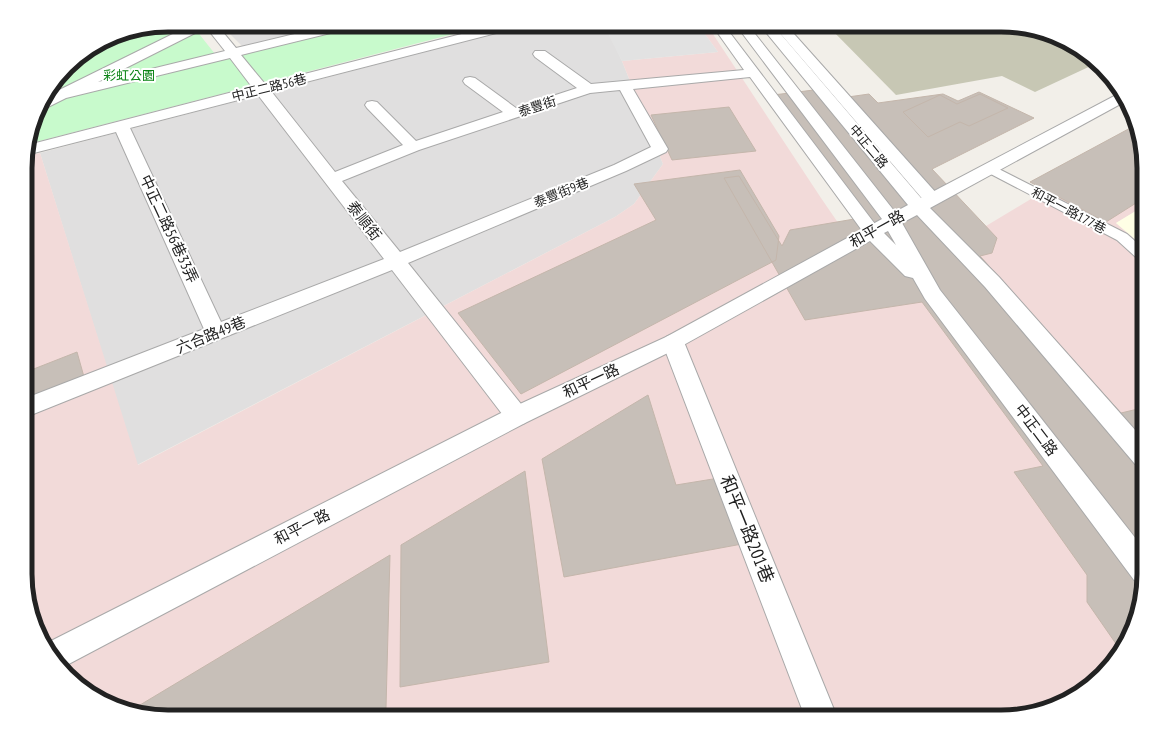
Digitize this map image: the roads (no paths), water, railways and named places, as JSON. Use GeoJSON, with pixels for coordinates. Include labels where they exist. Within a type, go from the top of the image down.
{"type":"FeatureCollection","features":[{"type":"Feature","properties":{"kind":"street"},"geometry":{"type":"LineString","coordinates":[[49,101],[188,32]]}},
{"type":"Feature","properties":{"kind":"street","name":"泰順街"},"geometry":{"type":"LineString","coordinates":[[216,32],[517,416]]}},
{"type":"Feature","properties":{"kind":"street"},"geometry":{"type":"LineString","coordinates":[[66,94],[318,32]]}},
{"type":"Feature","properties":{"kind":"street","name":"中正二路56巷"},"geometry":{"type":"LineString","coordinates":[[33,148],[485,32]]}},
{"type":"Feature","properties":{"kind":"street","name":"中正二路"},"geometry":{"type":"LineString","coordinates":[[723,32],[752,73],[872,232],[928,289],[1137,562]]}},
{"type":"Feature","properties":{"kind":"street","name":"中正二路"},"geometry":{"type":"LineString","coordinates":[[747,32],[892,221],[928,289]]}},
{"type":"Feature","properties":{"kind":"street","name":"中正二路"},"geometry":{"type":"LineString","coordinates":[[772,32],[926,203]]}},
{"type":"Feature","properties":{"kind":"street","name":"中正二路"},"geometry":{"type":"LineString","coordinates":[[785,32],[992,282],[1137,449]]}},
{"type":"Feature","properties":{"kind":"street"},"geometry":{"type":"LineString","coordinates":[[540,54],[588,89]]}},
{"type":"Feature","properties":{"kind":"street","name":"泰豐街"},"geometry":{"type":"LineString","coordinates":[[331,179],[412,148],[588,89],[624,87],[752,73]]}},
{"type":"Feature","properties":{"kind":"street"},"geometry":{"type":"LineString","coordinates":[[470,81],[514,114]]}},
{"type":"Feature","properties":{"kind":"street","name":"泰豐街9巷"},"geometry":{"type":"LineString","coordinates":[[396,261],[620,168],[660,149],[624,87]]}},
{"type":"Feature","properties":{"kind":"street","name":"和平一路"},"geometry":{"type":"LineString","coordinates":[[57,653],[517,416],[673,342],[989,168],[1119,99]]}},
{"type":"Feature","properties":{"kind":"street"},"geometry":{"type":"LineString","coordinates":[[372,105],[412,148]]}},
{"type":"Feature","properties":{"kind":"street","name":"中正二路56巷33弄"},"geometry":{"type":"LineString","coordinates":[[121,126],[216,333]]}},
{"type":"Feature","properties":{"kind":"street","name":"六合路49巷"},"geometry":{"type":"LineString","coordinates":[[32,406],[396,261]]}},
{"type":"Feature","properties":{"kind":"street","name":"和平一路201巷"},"geometry":{"type":"LineString","coordinates":[[673,342],[818,710]]}},
{"type":"Feature","properties":{"kind":"lane","name":"和平一路177巷"},"geometry":{"type":"LineString","coordinates":[[989,168],[1122,237],[1137,251]]}},
{"type":"Feature","properties":{"kind":"park label","name":"彩虹公園"},"geometry":{"type":"Point","coordinates":[129,75]}}]}
